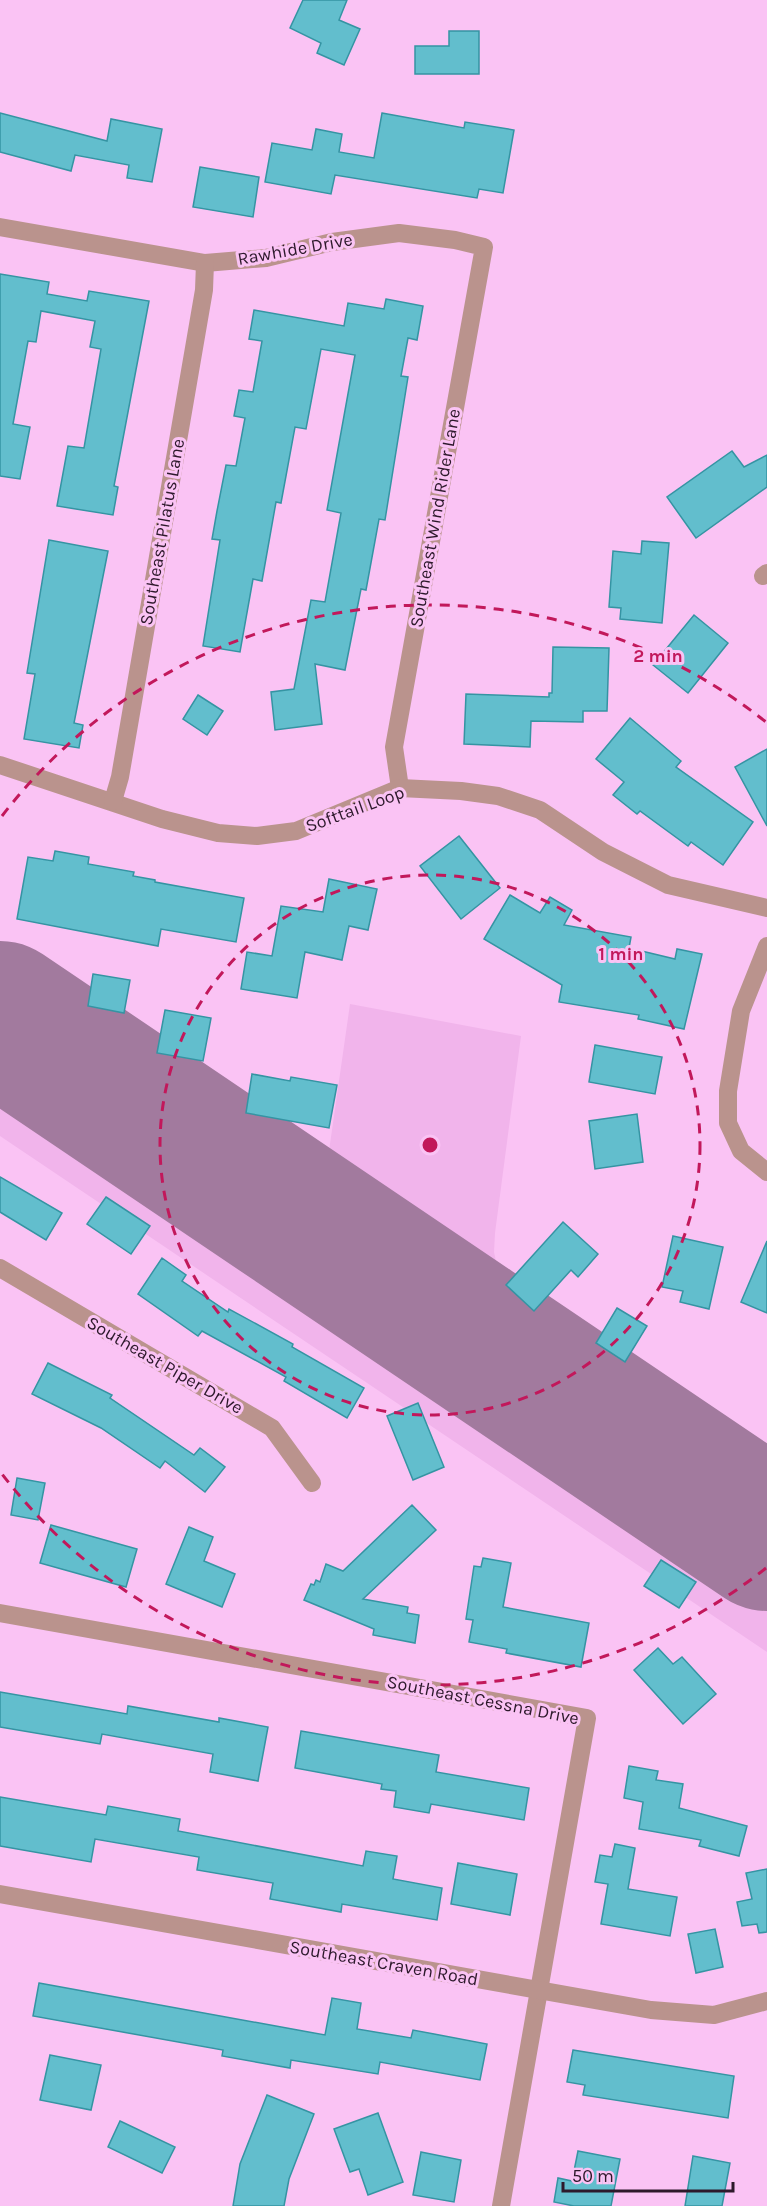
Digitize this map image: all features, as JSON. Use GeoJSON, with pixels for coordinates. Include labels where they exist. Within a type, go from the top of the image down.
{"type":"FeatureCollection","features":[{"type":"Feature","properties":{"kind":"street","name":"Rawhide Drive"},"geometry":{"type":"LineString","coordinates":[[0,227],[205,263],[266,258],[332,242],[399,232],[455,240],[484,247]]}},
{"type":"Feature","properties":{"kind":"street","name":"Southeast Wind Rider Lane"},"geometry":{"type":"LineString","coordinates":[[400,788],[394,747],[484,247]]}},
{"type":"Feature","properties":{"kind":"street","name":"Southeast Pilatus Lane"},"geometry":{"type":"LineString","coordinates":[[113,801],[120,777],[200,313],[205,263]]}},
{"type":"Feature","properties":{"kind":"street","name":"Softtail Loop"},"geometry":{"type":"LineString","coordinates":[[0,765],[162,819],[218,833],[257,836],[296,831],[400,788],[461,791],[498,796],[540,810],[603,852],[668,885],[767,908]]}},
{"type":"Feature","properties":{"kind":"street"},"geometry":{"type":"LineString","coordinates":[[767,946],[741,1011],[728,1092],[728,1123],[741,1150],[767,1173]]}},
{"type":"Feature","properties":{"kind":"street","name":"Southeast Piper Drive"},"geometry":{"type":"LineString","coordinates":[[0,1268],[272,1428],[312,1483]]}},
{"type":"Feature","properties":{"kind":"street","name":"Southeast Cessna Drive"},"geometry":{"type":"LineString","coordinates":[[0,1613],[587,1718],[501,2206]]}},
{"type":"Feature","properties":{"kind":"street","name":"Southeast Craven Road"},"geometry":{"type":"LineString","coordinates":[[0,1894],[651,2010],[714,2015],[767,2001]]}},
{"type":"Feature","properties":{"kind":"shaded area"},"geometry":{"type":"Polygon","coordinates":[[[0,964],[325,1179],[350,1004],[521,1036],[495,1233],[494,1252],[498,1271],[506,1288],[525,1310],[767,1471],[767,1652],[0,1136],[0,964]]]}},
{"type":"Feature","properties":{"kind":"building"},"geometry":{"type":"Polygon","coordinates":[[[303,0],[347,0],[339,20],[360,29],[344,65],[317,53],[321,43],[290,28],[303,0]]]}},
{"type":"Feature","properties":{"kind":"building"},"geometry":{"type":"Polygon","coordinates":[[[449,31],[479,31],[479,74],[415,74],[415,46],[449,46],[449,31]]]}},
{"type":"Feature","properties":{"kind":"building"},"geometry":{"type":"Polygon","coordinates":[[[0,113],[107,141],[111,119],[162,129],[152,182],[127,178],[129,165],[75,155],[71,171],[0,152],[0,113]]]}},
{"type":"Feature","properties":{"kind":"building"},"geometry":{"type":"Polygon","coordinates":[[[382,113],[464,128],[465,122],[514,130],[503,193],[479,189],[477,198],[335,175],[331,194],[265,182],[272,143],[312,150],[316,129],[342,134],[339,152],[374,158],[382,113]]]}},
{"type":"Feature","properties":{"kind":"building"},"geometry":{"type":"Polygon","coordinates":[[[200,167],[259,177],[253,217],[193,207],[200,167]]]}},
{"type":"Feature","properties":{"kind":"building"},"geometry":{"type":"Polygon","coordinates":[[[0,274],[49,282],[47,294],[87,301],[89,291],[149,301],[114,486],[118,487],[113,515],[57,506],[68,446],[84,448],[101,349],[90,347],[95,321],[41,311],[36,342],[28,341],[13,424],[30,427],[20,479],[0,476],[0,274]]]}},
{"type":"Feature","properties":{"kind":"building"},"geometry":{"type":"Polygon","coordinates":[[[386,299],[423,306],[417,340],[408,338],[401,376],[408,377],[385,520],[379,519],[366,590],[361,589],[345,670],[315,664],[322,724],[275,730],[271,692],[294,689],[311,600],[325,602],[341,513],[327,510],[355,355],[321,349],[306,429],[295,427],[281,503],[276,502],[262,581],[253,579],[240,652],[203,646],[220,540],[212,539],[217,511],[226,465],[236,466],[245,418],[234,416],[239,390],[253,392],[262,341],[249,339],[254,310],[344,326],[348,303],[384,309],[386,299]]]}},
{"type":"Feature","properties":{"kind":"building"},"geometry":{"type":"Polygon","coordinates":[[[732,451],[744,467],[767,455],[767,487],[696,538],[667,497],[732,451]]]}},
{"type":"Feature","properties":{"kind":"building"},"geometry":{"type":"Polygon","coordinates":[[[49,540],[108,551],[74,723],[83,725],[79,748],[24,739],[35,674],[27,673],[49,540]]]}},
{"type":"Feature","properties":{"kind":"building"},"geometry":{"type":"Polygon","coordinates":[[[642,541],[669,543],[662,623],[620,619],[621,608],[609,607],[613,551],[641,554],[642,541]]]}},
{"type":"Feature","properties":{"kind":"building"},"geometry":{"type":"Polygon","coordinates":[[[694,615],[728,643],[688,693],[653,665],[694,615]]]}},
{"type":"Feature","properties":{"kind":"building"},"geometry":{"type":"Polygon","coordinates":[[[553,647],[609,648],[607,711],[583,711],[583,722],[531,721],[530,747],[464,744],[466,694],[549,697],[549,693],[552,693],[553,647]]]}},
{"type":"Feature","properties":{"kind":"building"},"geometry":{"type":"Polygon","coordinates":[[[198,695],[223,711],[207,735],[183,719],[198,695]]]}},
{"type":"Feature","properties":{"kind":"building"},"geometry":{"type":"Polygon","coordinates":[[[630,718],[681,761],[676,767],[753,822],[723,865],[691,842],[688,846],[640,811],[637,814],[613,795],[624,782],[596,759],[630,718]]]}},
{"type":"Feature","properties":{"kind":"building"},"geometry":{"type":"Polygon","coordinates":[[[767,749],[767,826],[735,767],[767,749]]]}},
{"type":"Feature","properties":{"kind":"building"},"geometry":{"type":"Polygon","coordinates":[[[459,836],[500,888],[461,919],[420,866],[459,836]]]}},
{"type":"Feature","properties":{"kind":"building"},"geometry":{"type":"Polygon","coordinates":[[[55,851],[89,857],[88,864],[134,872],[133,876],[155,880],[155,882],[244,898],[236,942],[161,929],[158,946],[17,919],[28,857],[53,861],[55,851]]]}},
{"type":"Feature","properties":{"kind":"building"},"geometry":{"type":"Polygon","coordinates":[[[329,879],[377,889],[368,930],[349,926],[342,960],[305,952],[297,998],[241,989],[247,952],[272,956],[281,906],[323,912],[329,879]]]}},
{"type":"Feature","properties":{"kind":"building"},"geometry":{"type":"Polygon","coordinates":[[[510,895],[540,913],[550,897],[572,910],[564,925],[631,937],[629,948],[675,959],[677,949],[702,954],[684,1029],[638,1019],[639,1015],[559,1002],[562,985],[484,939],[510,895]]]}},
{"type":"Feature","properties":{"kind":"building"},"geometry":{"type":"Polygon","coordinates":[[[93,974],[130,980],[124,1013],[88,1006],[93,974]]]}},
{"type":"Feature","properties":{"kind":"building"},"geometry":{"type":"Polygon","coordinates":[[[165,1010],[211,1018],[203,1061],[157,1053],[165,1010]]]}},
{"type":"Feature","properties":{"kind":"building"},"geometry":{"type":"Polygon","coordinates":[[[595,1045],[662,1057],[655,1094],[589,1082],[595,1045]]]}},
{"type":"Feature","properties":{"kind":"building"},"geometry":{"type":"Polygon","coordinates":[[[252,1074],[290,1081],[291,1077],[337,1085],[329,1128],[246,1113],[252,1074]]]}},
{"type":"Feature","properties":{"kind":"building"},"geometry":{"type":"Polygon","coordinates":[[[637,1114],[643,1162],[595,1169],[589,1121],[637,1114]]]}},
{"type":"Feature","properties":{"kind":"building"},"geometry":{"type":"Polygon","coordinates":[[[0,1177],[62,1213],[46,1240],[0,1212],[0,1177]]]}},
{"type":"Feature","properties":{"kind":"building"},"geometry":{"type":"Polygon","coordinates":[[[106,1197],[150,1226],[131,1254],[87,1224],[106,1197]]]}},
{"type":"Feature","properties":{"kind":"building"},"geometry":{"type":"Polygon","coordinates":[[[563,1222],[598,1254],[578,1277],[571,1270],[534,1311],[506,1285],[563,1222]]]}},
{"type":"Feature","properties":{"kind":"building"},"geometry":{"type":"Polygon","coordinates":[[[673,1236],[723,1247],[709,1309],[680,1302],[683,1291],[662,1287],[673,1236]]]}},
{"type":"Feature","properties":{"kind":"building"},"geometry":{"type":"Polygon","coordinates":[[[767,1241],[767,1313],[741,1302],[767,1241]]]}},
{"type":"Feature","properties":{"kind":"building"},"geometry":{"type":"Polygon","coordinates":[[[162,1258],[186,1275],[182,1281],[228,1312],[229,1309],[293,1344],[292,1347],[364,1388],[347,1418],[284,1381],[286,1377],[202,1331],[198,1336],[138,1294],[162,1258]]]}},
{"type":"Feature","properties":{"kind":"building"},"geometry":{"type":"Polygon","coordinates":[[[617,1308],[647,1326],[625,1362],[596,1343],[617,1308]]]}},
{"type":"Feature","properties":{"kind":"building"},"geometry":{"type":"Polygon","coordinates":[[[48,1363],[112,1395],[110,1398],[194,1455],[200,1448],[225,1467],[205,1492],[165,1461],[160,1468],[101,1428],[32,1394],[48,1363]]]}},
{"type":"Feature","properties":{"kind":"building"},"geometry":{"type":"Polygon","coordinates":[[[418,1403],[444,1467],[413,1480],[387,1416],[418,1403]]]}},
{"type":"Feature","properties":{"kind":"building"},"geometry":{"type":"Polygon","coordinates":[[[17,1478],[45,1483],[38,1520],[11,1515],[17,1478]]]}},
{"type":"Feature","properties":{"kind":"building"},"geometry":{"type":"Polygon","coordinates":[[[412,1505],[436,1530],[363,1599],[408,1607],[407,1613],[419,1615],[415,1643],[373,1635],[374,1629],[304,1600],[311,1584],[314,1585],[316,1580],[320,1582],[326,1564],[343,1571],[412,1505]]]}},
{"type":"Feature","properties":{"kind":"building"},"geometry":{"type":"Polygon","coordinates":[[[51,1525],[137,1549],[126,1587],[40,1563],[51,1525]]]}},
{"type":"Feature","properties":{"kind":"building"},"geometry":{"type":"Polygon","coordinates":[[[189,1527],[213,1537],[204,1561],[235,1574],[222,1607],[166,1584],[189,1527]]]}},
{"type":"Feature","properties":{"kind":"building"},"geometry":{"type":"Polygon","coordinates":[[[483,1558],[511,1563],[503,1607],[589,1623],[581,1667],[506,1653],[507,1649],[469,1642],[473,1620],[466,1619],[474,1566],[481,1567],[483,1558]]]}},
{"type":"Feature","properties":{"kind":"building"},"geometry":{"type":"Polygon","coordinates":[[[661,1560],[696,1582],[679,1608],[644,1586],[661,1560]]]}},
{"type":"Feature","properties":{"kind":"building"},"geometry":{"type":"Polygon","coordinates":[[[658,1648],[673,1664],[682,1657],[716,1694],[683,1724],[634,1670],[658,1648]]]}},
{"type":"Feature","properties":{"kind":"building"},"geometry":{"type":"Polygon","coordinates":[[[0,1692],[127,1714],[128,1706],[219,1722],[219,1718],[268,1727],[258,1781],[210,1772],[213,1754],[102,1734],[100,1744],[0,1727],[0,1692]]]}},
{"type":"Feature","properties":{"kind":"building"},"geometry":{"type":"Polygon","coordinates":[[[301,1731],[439,1755],[436,1772],[529,1788],[524,1820],[431,1804],[429,1813],[394,1807],[396,1791],[381,1789],[382,1784],[295,1768],[301,1731]]]}},
{"type":"Feature","properties":{"kind":"building"},"geometry":{"type":"Polygon","coordinates":[[[629,1766],[658,1771],[656,1780],[683,1784],[679,1808],[747,1826],[739,1856],[699,1846],[701,1840],[639,1829],[643,1802],[624,1798],[629,1766]]]}},
{"type":"Feature","properties":{"kind":"building"},"geometry":{"type":"Polygon","coordinates":[[[0,1797],[106,1815],[108,1806],[180,1819],[178,1831],[363,1866],[366,1851],[397,1856],[393,1879],[442,1888],[437,1920],[342,1904],[341,1912],[270,1899],[273,1883],[197,1870],[199,1857],[95,1839],[91,1862],[0,1846],[0,1797]]]}},
{"type":"Feature","properties":{"kind":"building"},"geometry":{"type":"Polygon","coordinates":[[[615,1844],[635,1848],[628,1889],[677,1897],[670,1936],[601,1924],[608,1884],[595,1882],[600,1855],[612,1857],[615,1844]]]}},
{"type":"Feature","properties":{"kind":"building"},"geometry":{"type":"Polygon","coordinates":[[[458,1863],[517,1874],[510,1915],[451,1904],[458,1863]]]}},
{"type":"Feature","properties":{"kind":"building"},"geometry":{"type":"Polygon","coordinates":[[[767,1869],[767,1932],[759,1933],[757,1924],[742,1926],[737,1902],[752,1899],[746,1873],[767,1869]]]}},
{"type":"Feature","properties":{"kind":"building"},"geometry":{"type":"Polygon","coordinates":[[[715,1929],[723,1967],[696,1973],[688,1934],[715,1929]]]}},
{"type":"Feature","properties":{"kind":"building"},"geometry":{"type":"Polygon","coordinates":[[[39,1983],[325,2035],[332,1998],[361,2003],[357,2029],[411,2038],[413,2030],[487,2044],[480,2080],[380,2062],[378,2074],[291,2060],[290,2068],[222,2056],[223,2050],[33,2016],[39,1983]]]}},
{"type":"Feature","properties":{"kind":"building"},"geometry":{"type":"Polygon","coordinates":[[[573,2050],[734,2076],[728,2118],[583,2095],[585,2085],[567,2082],[573,2050]]]}},
{"type":"Feature","properties":{"kind":"building"},"geometry":{"type":"Polygon","coordinates":[[[50,2055],[101,2065],[91,2110],[40,2100],[50,2055]]]}},
{"type":"Feature","properties":{"kind":"building"},"geometry":{"type":"Polygon","coordinates":[[[267,2095],[314,2114],[289,2179],[284,2206],[233,2206],[240,2164],[267,2095]]]}},
{"type":"Feature","properties":{"kind":"building"},"geometry":{"type":"Polygon","coordinates":[[[378,2113],[403,2182],[368,2195],[359,2169],[350,2172],[334,2129],[378,2113]]]}},
{"type":"Feature","properties":{"kind":"building"},"geometry":{"type":"Polygon","coordinates":[[[120,2121],[175,2147],[162,2173],[108,2147],[120,2121]]]}},
{"type":"Feature","properties":{"kind":"building"},"geometry":{"type":"Polygon","coordinates":[[[578,2151],[620,2159],[611,2206],[574,2206],[554,2202],[558,2178],[572,2181],[578,2151]]]}},
{"type":"Feature","properties":{"kind":"building"},"geometry":{"type":"Polygon","coordinates":[[[421,2152],[461,2160],[454,2202],[413,2195],[421,2152]]]}},
{"type":"Feature","properties":{"kind":"building"},"geometry":{"type":"Polygon","coordinates":[[[693,2156],[730,2163],[722,2206],[685,2206],[693,2156]]]}},
{"type":"Feature","properties":{"kind":"runway"},"geometry":{"type":"LineString","coordinates":[[0,1017],[767,1535]]}}]}
